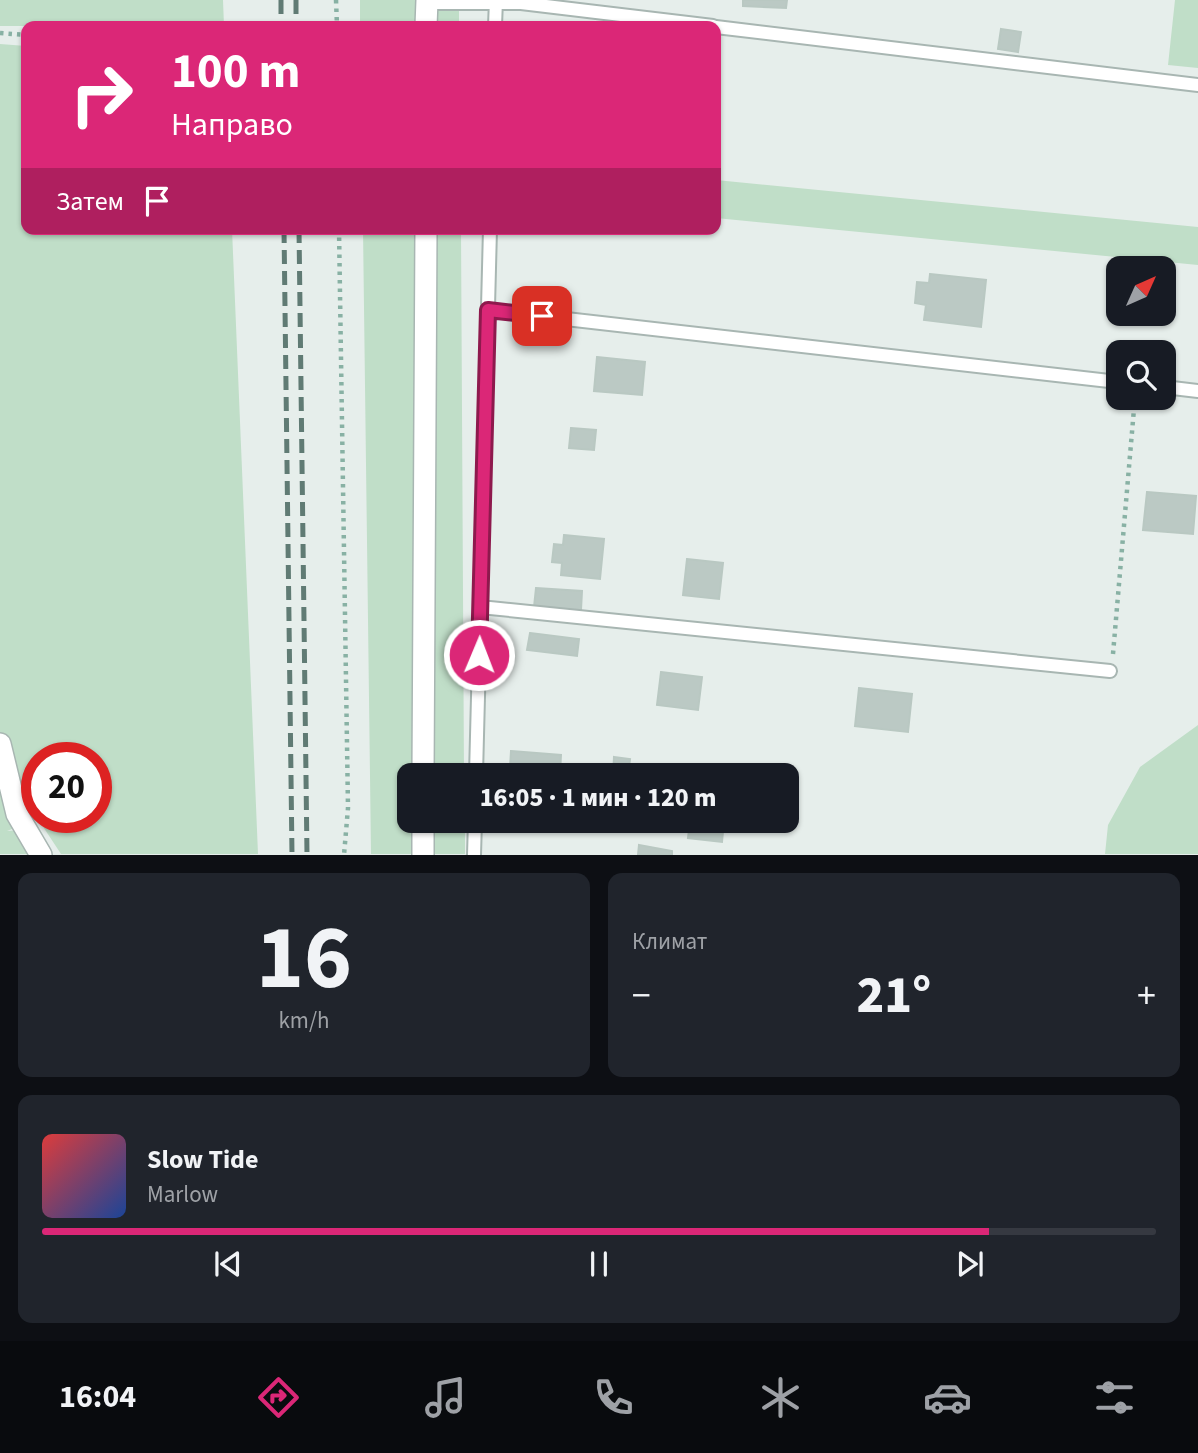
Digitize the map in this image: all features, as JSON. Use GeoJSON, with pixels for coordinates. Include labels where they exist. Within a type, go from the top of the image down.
{"type":"FeatureCollection","features":[{"type":"Feature","properties":{"kind":"street"},"geometry":{"type":"LineString","coordinates":[[426,1],[426,21]]}},
{"type":"Feature","properties":{"kind":"street"},"geometry":{"type":"LineString","coordinates":[[423,763],[426,235]]}},
{"type":"Feature","properties":{"kind":"street"},"geometry":{"type":"LineString","coordinates":[[0,744],[17,814],[41,855]]}},
{"type":"Feature","properties":{"kind":"street"},"geometry":{"type":"LineString","coordinates":[[423,833],[423,855]]}},
{"type":"Feature","properties":{"kind":"lane"},"geometry":{"type":"LineString","coordinates":[[426,1],[521,3],[673,21]]}},
{"type":"Feature","properties":{"kind":"lane"},"geometry":{"type":"LineString","coordinates":[[495,21],[496,1]]}},
{"type":"Feature","properties":{"kind":"lane"},"geometry":{"type":"LineString","coordinates":[[721,27],[1198,85]]}},
{"type":"Feature","properties":{"kind":"lane"},"geometry":{"type":"LineString","coordinates":[[476,763],[490,235]]}},
{"type":"Feature","properties":{"kind":"lane"},"geometry":{"type":"LineString","coordinates":[[488,310],[1106,381]]}},
{"type":"Feature","properties":{"kind":"lane"},"geometry":{"type":"LineString","coordinates":[[1176,388],[1198,391]]}},
{"type":"Feature","properties":{"kind":"lane"},"geometry":{"type":"LineString","coordinates":[[480,607],[1110,671]]}},
{"type":"Feature","properties":{"kind":"lane"},"geometry":{"type":"LineString","coordinates":[[474,855],[475,833]]}},
{"type":"Feature","properties":{"kind":"path"},"geometry":{"type":"LineString","coordinates":[[336,0],[337,21]]}},
{"type":"Feature","properties":{"kind":"path"},"geometry":{"type":"LineString","coordinates":[[0,33],[21,35]]}},
{"type":"Feature","properties":{"kind":"path"},"geometry":{"type":"LineString","coordinates":[[339,235],[348,808],[344,855]]}},
{"type":"Feature","properties":{"kind":"path"},"geometry":{"type":"LineString","coordinates":[[1110,671],[1134,410]]}},
{"type":"Feature","properties":{"kind":"green space"},"geometry":{"type":"Polygon","coordinates":[[[0,0],[223,0],[224,21],[21,21],[21,26],[0,26],[0,0]]]}},
{"type":"Feature","properties":{"kind":"green space"},"geometry":{"type":"Polygon","coordinates":[[[360,0],[459,0],[459,21],[360,21],[360,0]]]}},
{"type":"Feature","properties":{"kind":"green space"},"geometry":{"type":"Polygon","coordinates":[[[1175,0],[1198,0],[1198,68],[1168,65],[1175,0]]]}},
{"type":"Feature","properties":{"kind":"green space"},"geometry":{"type":"Polygon","coordinates":[[[0,44],[21,46],[21,235],[232,235],[258,854],[61,854],[47,833],[112,833],[112,742],[21,742],[21,826],[7,831],[19,830],[34,854],[0,854],[0,44]]]}},
{"type":"Feature","properties":{"kind":"green space"},"geometry":{"type":"Polygon","coordinates":[[[721,180],[1198,227],[1198,265],[1176,263],[1176,256],[1106,256],[721,218],[721,180]]]}},
{"type":"Feature","properties":{"kind":"green space"},"geometry":{"type":"Polygon","coordinates":[[[363,235],[461,235],[464,763],[397,763],[397,833],[465,833],[465,854],[371,854],[363,235]]]}},
{"type":"Feature","properties":{"kind":"green space"},"geometry":{"type":"Polygon","coordinates":[[[1198,725],[1198,854],[1105,854],[1108,825],[1140,767],[1198,725]]]}},
{"type":"Feature","properties":{"kind":"building"},"geometry":{"type":"Polygon","coordinates":[[[743,0],[787,0],[786,8],[743,6],[743,0]]]}},
{"type":"Feature","properties":{"kind":"building"},"geometry":{"type":"Polygon","coordinates":[[[1001,29],[1021,32],[1018,52],[998,49],[1001,29]]]}},
{"type":"Feature","properties":{"kind":"building"},"geometry":{"type":"Polygon","coordinates":[[[930,274],[986,280],[981,327],[924,320],[926,305],[915,303],[917,282],[929,283],[930,274]]]}},
{"type":"Feature","properties":{"kind":"building"},"geometry":{"type":"Polygon","coordinates":[[[597,357],[645,362],[642,395],[594,391],[597,357]]]}},
{"type":"Feature","properties":{"kind":"building"},"geometry":{"type":"Polygon","coordinates":[[[571,428],[596,430],[594,450],[569,448],[571,428]]]}},
{"type":"Feature","properties":{"kind":"building"},"geometry":{"type":"Polygon","coordinates":[[[1147,492],[1196,496],[1193,534],[1143,530],[1147,492]]]}},
{"type":"Feature","properties":{"kind":"building"},"geometry":{"type":"Polygon","coordinates":[[[564,535],[604,539],[600,579],[561,575],[562,563],[552,562],[554,544],[563,545],[564,535]]]}},
{"type":"Feature","properties":{"kind":"building"},"geometry":{"type":"Polygon","coordinates":[[[687,559],[723,563],[719,599],[683,595],[687,559]]]}},
{"type":"Feature","properties":{"kind":"building"},"geometry":{"type":"Polygon","coordinates":[[[536,588],[582,591],[581,610],[534,607],[536,588]]]}},
{"type":"Feature","properties":{"kind":"building"},"geometry":{"type":"Polygon","coordinates":[[[530,633],[579,639],[577,656],[527,650],[530,633]]]}},
{"type":"Feature","properties":{"kind":"building"},"geometry":{"type":"Polygon","coordinates":[[[661,672],[702,677],[698,710],[657,705],[661,672]]]}},
{"type":"Feature","properties":{"kind":"building"},"geometry":{"type":"Polygon","coordinates":[[[859,688],[912,694],[908,732],[855,726],[859,688]]]}},
{"type":"Feature","properties":{"kind":"building"},"geometry":{"type":"Polygon","coordinates":[[[511,751],[561,755],[561,763],[510,763],[511,751]]]}},
{"type":"Feature","properties":{"kind":"building"},"geometry":{"type":"Polygon","coordinates":[[[614,757],[630,759],[630,763],[614,763],[614,757]]]}},
{"type":"Feature","properties":{"kind":"building"},"geometry":{"type":"Polygon","coordinates":[[[689,833],[723,833],[722,842],[688,838],[689,833]]]}},
{"type":"Feature","properties":{"kind":"building"},"geometry":{"type":"Polygon","coordinates":[[[639,845],[672,851],[672,855],[638,855],[639,845]]]}},
{"type":"Feature","properties":{"kind":"railway"},"geometry":{"type":"LineString","coordinates":[[281,0],[281,21]]}},
{"type":"Feature","properties":{"kind":"railway"},"geometry":{"type":"LineString","coordinates":[[296,0],[296,21]]}},
{"type":"Feature","properties":{"kind":"railway"},"geometry":{"type":"LineString","coordinates":[[284,235],[292,855]]}},
{"type":"Feature","properties":{"kind":"railway"},"geometry":{"type":"LineString","coordinates":[[299,235],[307,855]]}},
{"type":"Feature","properties":{"kind":"route"},"geometry":{"type":"LineString","coordinates":[[479,655],[488,310],[542,316]]}}]}
